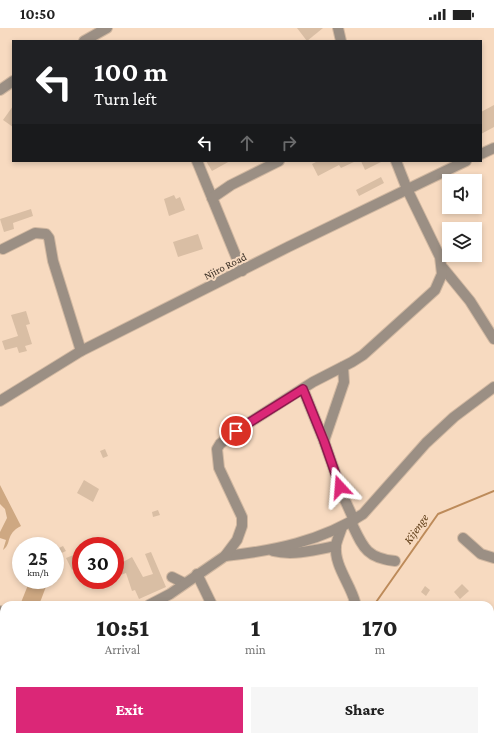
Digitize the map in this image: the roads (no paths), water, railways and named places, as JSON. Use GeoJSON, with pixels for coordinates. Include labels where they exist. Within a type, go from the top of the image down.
{"type":"FeatureCollection","features":[{"type":"Feature","properties":{"kind":"street"},"geometry":{"type":"LineString","coordinates":[[86,40],[107,28]]}},
{"type":"Feature","properties":{"kind":"street"},"geometry":{"type":"LineString","coordinates":[[338,28],[341,40]]}},
{"type":"Feature","properties":{"kind":"street"},"geometry":{"type":"LineString","coordinates":[[0,90],[12,82]]}},
{"type":"Feature","properties":{"kind":"street"},"geometry":{"type":"LineString","coordinates":[[482,154],[494,148]]}},
{"type":"Feature","properties":{"kind":"street"},"geometry":{"type":"LineString","coordinates":[[197,162],[242,271]]}},
{"type":"Feature","properties":{"kind":"street"},"geometry":{"type":"LineString","coordinates":[[212,198],[246,177],[277,162]]}},
{"type":"Feature","properties":{"kind":"street"},"geometry":{"type":"LineString","coordinates":[[396,162],[407,189],[436,246],[443,268],[470,302],[494,339]]}},
{"type":"Feature","properties":{"kind":"street","name":"Njiro Road"},"geometry":{"type":"LineString","coordinates":[[0,401],[80,351],[464,162]]}},
{"type":"Feature","properties":{"kind":"street"},"geometry":{"type":"LineString","coordinates":[[3,250],[35,234],[46,234],[49,238],[53,260],[80,351]]}},
{"type":"Feature","properties":{"kind":"street"},"geometry":{"type":"LineString","coordinates":[[156,601],[225,556],[237,540],[242,526],[242,517],[219,468],[217,449],[220,444],[236,431],[328,373],[343,367],[364,355],[428,298],[438,285],[443,268]]}},
{"type":"Feature","properties":{"kind":"street"},"geometry":{"type":"LineString","coordinates":[[324,441],[344,382],[343,367]]}},
{"type":"Feature","properties":{"kind":"street"},"geometry":{"type":"LineString","coordinates":[[225,556],[267,550],[342,527],[353,521],[363,514],[437,433],[454,417],[494,387]]}},
{"type":"Feature","properties":{"kind":"street"},"geometry":{"type":"LineString","coordinates":[[303,389],[324,441],[359,538],[372,556],[380,560],[395,561]]}},
{"type":"Feature","properties":{"kind":"street"},"geometry":{"type":"LineString","coordinates":[[342,527],[336,546],[338,564],[355,601]]}},
{"type":"Feature","properties":{"kind":"street"},"geometry":{"type":"LineString","coordinates":[[463,538],[481,554],[494,558]]}},
{"type":"Feature","properties":{"kind":"street"},"geometry":{"type":"LineString","coordinates":[[267,550],[281,553],[300,552],[336,546]]}},
{"type":"Feature","properties":{"kind":"street"},"geometry":{"type":"LineString","coordinates":[[197,574],[210,601]]}},
{"type":"Feature","properties":{"kind":"street"},"geometry":{"type":"LineString","coordinates":[[172,577],[184,584]]}},
{"type":"Feature","properties":{"kind":"waterway","name":"Kijenge"},"geometry":{"type":"LineString","coordinates":[[377,601],[438,514],[494,491]]}}]}
